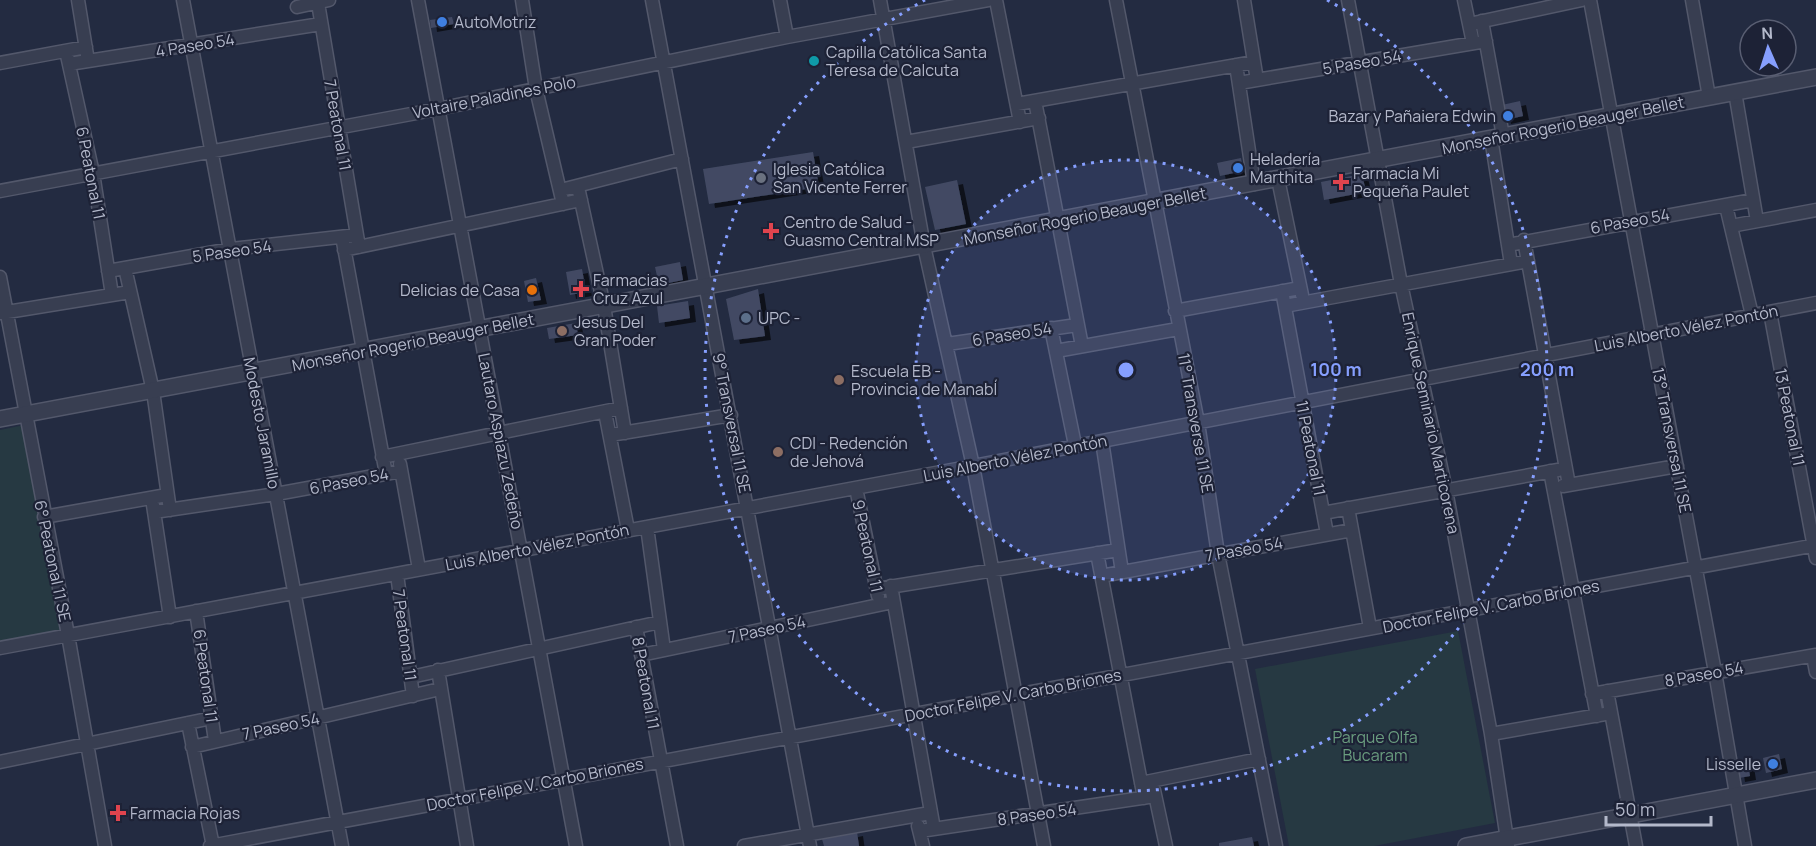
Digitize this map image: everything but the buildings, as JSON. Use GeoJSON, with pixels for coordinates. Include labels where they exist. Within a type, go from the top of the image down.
{"type":"FeatureCollection","features":[{"type":"Feature","properties":{"kind":"street"},"geometry":{"type":"LineString","coordinates":[[78,0],[89,61]]}},
{"type":"Feature","properties":{"kind":"street","name":"Modesto Jaramillo"},"geometry":{"type":"LineString","coordinates":[[183,0],[342,846]]}},
{"type":"Feature","properties":{"kind":"street","name":"Lautaro Aspiazu Zedeño"},"geometry":{"type":"LineString","coordinates":[[418,0],[576,846]]}},
{"type":"Feature","properties":{"kind":"street"},"geometry":{"type":"LineString","coordinates":[[522,0],[536,88],[563,204]]}},
{"type":"Feature","properties":{"kind":"street","name":"9° Transversal 11 SE"},"geometry":{"type":"LineString","coordinates":[[652,0],[809,841]]}},
{"type":"Feature","properties":{"kind":"street"},"geometry":{"type":"LineString","coordinates":[[780,0],[787,37]]}},
{"type":"Feature","properties":{"kind":"street"},"geometry":{"type":"LineString","coordinates":[[880,0],[924,246],[973,466],[1044,846]]}},
{"type":"Feature","properties":{"kind":"street","name":"Voltaire Paladines Polo"},"geometry":{"type":"LineString","coordinates":[[0,191],[438,109],[787,37],[988,0]]}},
{"type":"Feature","properties":{"kind":"street"},"geometry":{"type":"LineString","coordinates":[[996,0],[1020,122]]}},
{"type":"Feature","properties":{"kind":"street","name":"11° Transverse 11 SE"},"geometry":{"type":"LineString","coordinates":[[1116,0],[1198,423],[1218,554],[1276,846]]}},
{"type":"Feature","properties":{"kind":"street"},"geometry":{"type":"LineString","coordinates":[[1244,0],[1257,80]]}},
{"type":"Feature","properties":{"kind":"street","name":"Enrique Seminario Marticorena"},"geometry":{"type":"LineString","coordinates":[[1348,0],[1401,284],[1446,490],[1491,734],[1507,842]]}},
{"type":"Feature","properties":{"kind":"street"},"geometry":{"type":"LineString","coordinates":[[1464,0],[1469,24],[1480,42]]}},
{"type":"Feature","properties":{"kind":"street"},"geometry":{"type":"LineString","coordinates":[[1469,24],[1582,0]]}},
{"type":"Feature","properties":{"kind":"street","name":"13° Transversal 11 SE"},"geometry":{"type":"LineString","coordinates":[[1590,0],[1716,672],[1745,846]]}},
{"type":"Feature","properties":{"kind":"street"},"geometry":{"type":"LineString","coordinates":[[1692,0],[1709,97]]}},
{"type":"Feature","properties":{"kind":"street"},"geometry":{"type":"LineString","coordinates":[[300,28],[296,4],[323,1]]}},
{"type":"Feature","properties":{"kind":"street","name":"7 Peatonal 11"},"geometry":{"type":"LineString","coordinates":[[323,1],[321,24],[358,241]]}},
{"type":"Feature","properties":{"kind":"street"},"geometry":{"type":"LineString","coordinates":[[1482,21],[1480,42],[1497,137],[1511,264]]}},
{"type":"Feature","properties":{"kind":"street","name":"4 Paseo 54"},"geometry":{"type":"LineString","coordinates":[[69,64],[192,47],[321,24]]}},
{"type":"Feature","properties":{"kind":"street","name":"5 Paseo 54"},"geometry":{"type":"LineString","coordinates":[[1239,83],[1480,42]]}},
{"type":"Feature","properties":{"kind":"street"},"geometry":{"type":"LineString","coordinates":[[0,63],[86,47]]}},
{"type":"Feature","properties":{"kind":"street","name":"6 Peatonal 11"},"geometry":{"type":"LineString","coordinates":[[66,51],[93,173],[112,295]]}},
{"type":"Feature","properties":{"kind":"street"},"geometry":{"type":"LineString","coordinates":[[1017,104],[1254,62]]}},
{"type":"Feature","properties":{"kind":"street"},"geometry":{"type":"LineString","coordinates":[[1236,65],[1254,183]]}},
{"type":"Feature","properties":{"kind":"street","name":"Monseñor Rogerio Beauger Bellet"},"geometry":{"type":"LineString","coordinates":[[0,419],[1816,77]]}},
{"type":"Feature","properties":{"kind":"street"},"geometry":{"type":"LineString","coordinates":[[1735,92],[1757,221]]}},
{"type":"Feature","properties":{"kind":"street"},"geometry":{"type":"LineString","coordinates":[[1035,101],[1082,346]]}},
{"type":"Feature","properties":{"kind":"street"},"geometry":{"type":"LineString","coordinates":[[906,142],[1038,118]]}},
{"type":"Feature","properties":{"kind":"street"},"geometry":{"type":"LineString","coordinates":[[561,190],[682,159]]}},
{"type":"Feature","properties":{"kind":"street"},"geometry":{"type":"LineString","coordinates":[[1278,179],[1303,302]]}},
{"type":"Feature","properties":{"kind":"street"},"geometry":{"type":"LineString","coordinates":[[578,187],[604,306],[625,433]]}},
{"type":"Feature","properties":{"kind":"street","name":"5 Paseo 54"},"geometry":{"type":"LineString","coordinates":[[108,271],[231,249],[358,241],[459,225],[581,200]]}},
{"type":"Feature","properties":{"kind":"street","name":"6 Paseo 54"},"geometry":{"type":"LineString","coordinates":[[1508,245],[1524,240],[1753,200]]}},
{"type":"Feature","properties":{"kind":"street"},"geometry":{"type":"LineString","coordinates":[[1726,206],[1752,315]]}},
{"type":"Feature","properties":{"kind":"street"},"geometry":{"type":"LineString","coordinates":[[1731,226],[1816,210]]}},
{"type":"Feature","properties":{"kind":"street"},"geometry":{"type":"LineString","coordinates":[[1524,240],[1543,356],[1569,485]]}},
{"type":"Feature","properties":{"kind":"street"},"geometry":{"type":"LineString","coordinates":[[343,243],[386,474]]}},
{"type":"Feature","properties":{"kind":"street"},"geometry":{"type":"LineString","coordinates":[[1285,306],[1528,261]]}},
{"type":"Feature","properties":{"kind":"street"},"geometry":{"type":"LineString","coordinates":[[125,268],[153,391],[170,510]]}},
{"type":"Feature","properties":{"kind":"street","name":"6° Peatonal 11 SE"},"geometry":{"type":"LineString","coordinates":[[0,277],[4,313],[68,635],[105,846]]}},
{"type":"Feature","properties":{"kind":"street"},"geometry":{"type":"LineString","coordinates":[[1175,311],[1300,288]]}},
{"type":"Feature","properties":{"kind":"street","name":"11 Peatonal 11"},"geometry":{"type":"LineString","coordinates":[[1282,291],[1327,534]]}},
{"type":"Feature","properties":{"kind":"street"},"geometry":{"type":"LineString","coordinates":[[4,313],[130,292]]}},
{"type":"Feature","properties":{"kind":"street","name":"Luis Alberto Vélez Pontón"},"geometry":{"type":"LineString","coordinates":[[0,648],[973,466],[1816,303]]}},
{"type":"Feature","properties":{"kind":"street","name":"13 Peatonal 11"},"geometry":{"type":"LineString","coordinates":[[1770,312],[1816,558]]}},
{"type":"Feature","properties":{"kind":"street","name":"6 Paseo 54"},"geometry":{"type":"LineString","coordinates":[[946,344],[1077,325]]}},
{"type":"Feature","properties":{"kind":"street"},"geometry":{"type":"LineString","coordinates":[[1051,328],[1075,445]]}},
{"type":"Feature","properties":{"kind":"street","name":"6 Paseo 54"},"geometry":{"type":"LineString","coordinates":[[1056,351],[1179,329]]}},
{"type":"Feature","properties":{"kind":"street","name":"6 Paseo 54"},"geometry":{"type":"LineString","coordinates":[[382,457],[621,408]]}},
{"type":"Feature","properties":{"kind":"street"},"geometry":{"type":"LineString","coordinates":[[605,412],[628,531]]}},
{"type":"Feature","properties":{"kind":"street"},"geometry":{"type":"LineString","coordinates":[[610,435],[731,415]]}},
{"type":"Feature","properties":{"kind":"street"},"geometry":{"type":"LineString","coordinates":[[1102,441],[1122,572]]}},
{"type":"Feature","properties":{"kind":"street","name":"7 Peatonal 11"},"geometry":{"type":"LineString","coordinates":[[398,453],[419,569]]}},
{"type":"Feature","properties":{"kind":"street"},"geometry":{"type":"LineString","coordinates":[[1554,488],[1677,466]]}},
{"type":"Feature","properties":{"kind":"street"},"geometry":{"type":"LineString","coordinates":[[1323,513],[1565,468]]}},
{"type":"Feature","properties":{"kind":"street","name":"6 Paseo 54"},"geometry":{"type":"LineString","coordinates":[[154,512],[276,494],[401,471]]}},
{"type":"Feature","properties":{"kind":"street"},"geometry":{"type":"LineString","coordinates":[[1550,471],[1592,694],[1603,714],[1636,846]]}},
{"type":"Feature","properties":{"kind":"street","name":"9 Peatonal 11"},"geometry":{"type":"LineString","coordinates":[[856,488],[880,605]]}},
{"type":"Feature","properties":{"kind":"street"},"geometry":{"type":"LineString","coordinates":[[44,517],[168,495]]}},
{"type":"Feature","properties":{"kind":"street","name":"6 Peatonal 11"},"geometry":{"type":"LineString","coordinates":[[152,498],[170,617]]}},
{"type":"Feature","properties":{"kind":"street","name":"11 Peatonal 11"},"geometry":{"type":"LineString","coordinates":[[1348,508],[1370,628]]}},
{"type":"Feature","properties":{"kind":"street","name":"8 Peatonal 11"},"geometry":{"type":"LineString","coordinates":[[647,527],[664,650]]}},
{"type":"Feature","properties":{"kind":"street","name":"7 Paseo 54"},"geometry":{"type":"LineString","coordinates":[[1101,576],[1352,530]]}},
{"type":"Feature","properties":{"kind":"street","name":"Doctor Felipe V. Carbo Briones"},"geometry":{"type":"LineString","coordinates":[[212,846],[337,820],[1815,545]]}},
{"type":"Feature","properties":{"kind":"street"},"geometry":{"type":"LineString","coordinates":[[877,588],[1118,550]]}},
{"type":"Feature","properties":{"kind":"street"},"geometry":{"type":"LineString","coordinates":[[1097,553],[1120,675],[1150,797],[1166,846]]}},
{"type":"Feature","properties":{"kind":"street","name":"7 Peatonal 11"},"geometry":{"type":"LineString","coordinates":[[397,574],[413,696]]}},
{"type":"Feature","properties":{"kind":"street","name":"9 Peatonal 11"},"geometry":{"type":"LineString","coordinates":[[891,586],[934,829]]}},
{"type":"Feature","properties":{"kind":"street","name":"7 Paseo 54"},"geometry":{"type":"LineString","coordinates":[[641,655],[893,602]]}},
{"type":"Feature","properties":{"kind":"street","name":"6 Peatonal 11"},"geometry":{"type":"LineString","coordinates":[[196,611],[215,741]]}},
{"type":"Feature","properties":{"kind":"street"},"geometry":{"type":"LineString","coordinates":[[411,676],[660,622]]}},
{"type":"Feature","properties":{"kind":"street","name":"8 Peatonal 11"},"geometry":{"type":"LineString","coordinates":[[636,627],[677,846]]}},
{"type":"Feature","properties":{"kind":"street"},"geometry":{"type":"LineString","coordinates":[[1814,655],[1816,672]]}},
{"type":"Feature","properties":{"kind":"street","name":"8 Paseo 54"},"geometry":{"type":"LineString","coordinates":[[1592,694],[1814,655]]}},
{"type":"Feature","properties":{"kind":"street","name":"7 Peatonal 11"},"geometry":{"type":"LineString","coordinates":[[438,670],[466,846]]}},
{"type":"Feature","properties":{"kind":"street","name":"7 Paseo 54"},"geometry":{"type":"LineString","coordinates":[[192,747],[440,689]]}},
{"type":"Feature","properties":{"kind":"street"},"geometry":{"type":"LineString","coordinates":[[1603,714],[1607,691]]}},
{"type":"Feature","properties":{"kind":"street"},"geometry":{"type":"LineString","coordinates":[[1491,734],[1603,714]]}},
{"type":"Feature","properties":{"kind":"street"},"geometry":{"type":"LineString","coordinates":[[0,762],[88,746],[212,718]]}},
{"type":"Feature","properties":{"kind":"street","name":"6 Peatonal 11"},"geometry":{"type":"LineString","coordinates":[[188,723],[212,846]]}},
{"type":"Feature","properties":{"kind":"street"},"geometry":{"type":"LineString","coordinates":[[1147,781],[1259,759]]}},
{"type":"Feature","properties":{"kind":"street"},"geometry":{"type":"LineString","coordinates":[[1466,846],[1507,842],[1629,815],[1816,780]]}},
{"type":"Feature","properties":{"kind":"street","name":"8 Paseo 54"},"geometry":{"type":"LineString","coordinates":[[920,831],[1150,797]]}},
{"type":"Feature","properties":{"kind":"street"},"geometry":{"type":"LineString","coordinates":[[744,846],[809,841],[930,813]]}},
{"type":"Feature","properties":{"kind":"street"},"geometry":{"type":"LineString","coordinates":[[916,816],[923,846]]}},
{"type":"Feature","properties":{"kind":"green space"},"geometry":{"type":"Polygon","coordinates":[[[24,425],[64,630],[0,642],[0,430],[24,425]]]}},
{"type":"Feature","properties":{"kind":"green space","name":"Parque Olfa Bucaram"},"geometry":{"type":"Polygon","coordinates":[[[1458,631],[1495,823],[1374,846],[1289,846],[1255,669],[1458,631]]]}},
{"type":"Feature","properties":{"kind":"place","name":"AutoMotriz"},"geometry":{"type":"Point","coordinates":[442,22]}},
{"type":"Feature","properties":{"kind":"place","name":"Capilla Católica Santa Teresa de Calcuta"},"geometry":{"type":"Point","coordinates":[814,61]}},
{"type":"Feature","properties":{"kind":"place","name":"Bazar y Pañaiera Edwin"},"geometry":{"type":"Point","coordinates":[1508,116]}},
{"type":"Feature","properties":{"kind":"place","name":"Heladería Marthita"},"geometry":{"type":"Point","coordinates":[1238,168]}},
{"type":"Feature","properties":{"kind":"place","name":"Iglesia Católica San Vicente Ferrer"},"geometry":{"type":"Point","coordinates":[761,178]}},
{"type":"Feature","properties":{"kind":"place","name":"Farmacia Mi Pequeña Paulet"},"geometry":{"type":"Point","coordinates":[1341,182]}},
{"type":"Feature","properties":{"kind":"place","name":"Centro de Salud - Guasmo Central MSP"},"geometry":{"type":"Point","coordinates":[771,231]}},
{"type":"Feature","properties":{"kind":"place","name":"Farmacias Cruz Azul"},"geometry":{"type":"Point","coordinates":[581,289]}},
{"type":"Feature","properties":{"kind":"place","name":"Delicias de Casa"},"geometry":{"type":"Point","coordinates":[532,290]}},
{"type":"Feature","properties":{"kind":"place","name":"UPC -"},"geometry":{"type":"Point","coordinates":[746,318]}},
{"type":"Feature","properties":{"kind":"place","name":"Jesus Del Gran Poder"},"geometry":{"type":"Point","coordinates":[562,331]}},
{"type":"Feature","properties":{"kind":"place","name":"Escuela EB - Provincia de ManabÍ"},"geometry":{"type":"Point","coordinates":[839,380]}},
{"type":"Feature","properties":{"kind":"place","name":"CDI - Redención de Jehová"},"geometry":{"type":"Point","coordinates":[778,452]}},
{"type":"Feature","properties":{"kind":"place","name":"Lisselle"},"geometry":{"type":"Point","coordinates":[1773,764]}},
{"type":"Feature","properties":{"kind":"place","name":"Farmacia Rojas"},"geometry":{"type":"Point","coordinates":[118,813]}}]}
